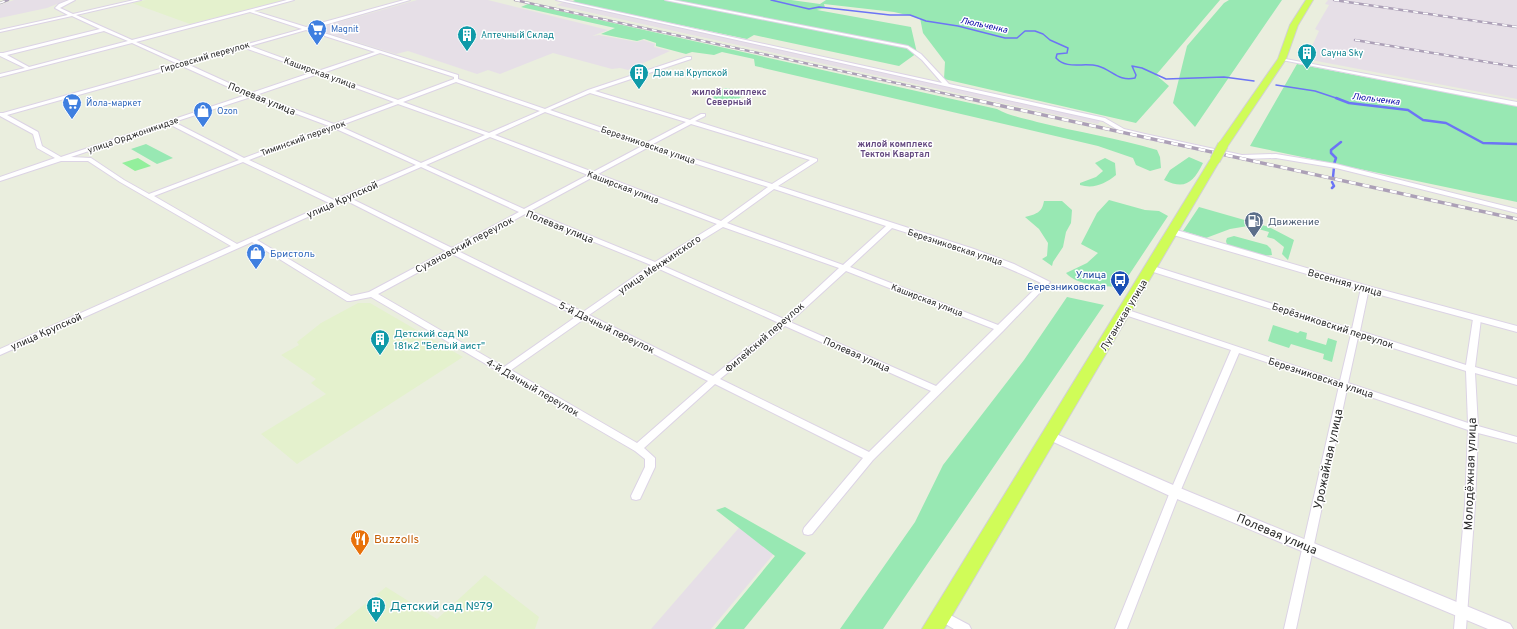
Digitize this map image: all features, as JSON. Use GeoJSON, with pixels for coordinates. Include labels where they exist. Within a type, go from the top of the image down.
{"type":"FeatureCollection","features":[{"type":"Feature","properties":{"kind":"highway","name":"Луганская улица"},"geometry":{"type":"LineString","coordinates":[[932,629],[1125,312],[1224,145],[1282,59],[1294,25],[1310,0]]}},
{"type":"Feature","properties":{"kind":"street"},"geometry":{"type":"LineString","coordinates":[[71,15],[57,7],[73,0]]}},
{"type":"Feature","properties":{"kind":"street"},"geometry":{"type":"LineString","coordinates":[[0,31],[139,0]]}},
{"type":"Feature","properties":{"kind":"street"},"geometry":{"type":"LineString","coordinates":[[0,76],[292,0]]}},
{"type":"Feature","properties":{"kind":"street","name":"Гирсовский переулок"},"geometry":{"type":"LineString","coordinates":[[1,115],[408,0]]}},
{"type":"Feature","properties":{"kind":"street"},"geometry":{"type":"LineString","coordinates":[[558,0],[1105,120],[1122,130],[1163,141],[1242,157],[1276,156],[1336,166],[1517,211]]}},
{"type":"Feature","properties":{"kind":"street"},"geometry":{"type":"LineString","coordinates":[[667,0],[908,47],[920,53],[927,64],[937,73],[941,80],[950,86]]}},
{"type":"Feature","properties":{"kind":"street","name":"Березниковская улица"},"geometry":{"type":"LineString","coordinates":[[250,11],[456,76],[456,80],[547,110],[648,146],[774,186],[890,226],[971,251],[1011,266],[1046,282],[1000,328]]}},
{"type":"Feature","properties":{"kind":"street","name":"Полевая улица"},"geometry":{"type":"LineString","coordinates":[[71,15],[106,29],[131,42],[249,94],[334,126],[525,212],[656,265],[937,390]]}},
{"type":"Feature","properties":{"kind":"street"},"geometry":{"type":"LineString","coordinates":[[1,54],[106,29]]}},
{"type":"Feature","properties":{"kind":"street","name":"Каширская улица"},"geometry":{"type":"LineString","coordinates":[[245,46],[490,135],[722,224],[843,267],[1000,328]]}},
{"type":"Feature","properties":{"kind":"street","name":"улица Орджоникидзе"},"geometry":{"type":"LineString","coordinates":[[0,179],[249,94],[379,52]]}},
{"type":"Feature","properties":{"kind":"street"},"geometry":{"type":"LineString","coordinates":[[1,54],[28,68]]}},
{"type":"Feature","properties":{"kind":"street","name":"улица Крупской"},"geometry":{"type":"LineString","coordinates":[[0,352],[345,198],[590,91],[689,58]]}},
{"type":"Feature","properties":{"kind":"street"},"geometry":{"type":"LineString","coordinates":[[1282,59],[1517,104]]}},
{"type":"Feature","properties":{"kind":"street","name":"Тиминский переулок"},"geometry":{"type":"LineString","coordinates":[[149,196],[456,80]]}},
{"type":"Feature","properties":{"kind":"street"},"geometry":{"type":"LineString","coordinates":[[590,91],[689,123]]}},
{"type":"Feature","properties":{"kind":"street"},"geometry":{"type":"LineString","coordinates":[[1,115],[36,133],[39,147],[61,159],[89,159],[237,247]]}},
{"type":"Feature","properties":{"kind":"street","name":"Сухановский переулок"},"geometry":{"type":"LineString","coordinates":[[372,294],[704,115]]}},
{"type":"Feature","properties":{"kind":"street"},"geometry":{"type":"LineString","coordinates":[[169,122],[243,160],[334,203]]}},
{"type":"Feature","properties":{"kind":"street","name":"улица Менжинского"},"geometry":{"type":"LineString","coordinates":[[505,370],[656,265],[722,224],[774,186],[815,160],[689,123]]}},
{"type":"Feature","properties":{"kind":"street","name":"5-й Дачный переулок"},"geometry":{"type":"LineString","coordinates":[[345,198],[870,457]]}},
{"type":"Feature","properties":{"kind":"street","name":"Филейский переулок"},"geometry":{"type":"LineString","coordinates":[[638,448],[714,380],[785,322],[843,267],[890,226]]}},
{"type":"Feature","properties":{"kind":"street","name":"Весенняя улица"},"geometry":{"type":"LineString","coordinates":[[1173,232],[1365,288],[1517,329]]}},
{"type":"Feature","properties":{"kind":"street"},"geometry":{"type":"LineString","coordinates":[[252,240],[350,299],[372,294]]}},
{"type":"Feature","properties":{"kind":"street","name":"Берёзниковский переулок"},"geometry":{"type":"LineString","coordinates":[[1150,268],[1470,369],[1517,382]]}},
{"type":"Feature","properties":{"kind":"street","name":"Урожайная улица"},"geometry":{"type":"LineString","coordinates":[[1290,629],[1309,547],[1354,332],[1365,288]]}},
{"type":"Feature","properties":{"kind":"street","name":"4-й Дачный переулок"},"geometry":{"type":"LineString","coordinates":[[372,294],[638,448],[650,458],[650,467],[636,496]]}},
{"type":"Feature","properties":{"kind":"street","name":"Березниковская улица"},"geometry":{"type":"LineString","coordinates":[[1125,312],[1473,428],[1517,440]]}},
{"type":"Feature","properties":{"kind":"street","name":"Молодёжная улица"},"geometry":{"type":"LineString","coordinates":[[1460,629],[1460,612],[1470,505],[1473,428],[1470,369],[1476,319]]}},
{"type":"Feature","properties":{"kind":"street"},"geometry":{"type":"LineString","coordinates":[[808,531],[870,457],[1000,328]]}},
{"type":"Feature","properties":{"kind":"street"},"geometry":{"type":"LineString","coordinates":[[1121,629],[1175,492],[1236,349]]}},
{"type":"Feature","properties":{"kind":"street","name":"Полевая улица"},"geometry":{"type":"LineString","coordinates":[[1049,435],[1175,492],[1309,547],[1460,612],[1505,629]]}},
{"type":"Feature","properties":{"kind":"street"},"geometry":{"type":"LineString","coordinates":[[941,615],[965,629]]}},
{"type":"Feature","properties":{"kind":"shaded area"},"geometry":{"type":"Polygon","coordinates":[[[14,0],[67,0],[47,8],[0,18],[0,5],[14,0]]]}},
{"type":"Feature","properties":{"kind":"shaded area"},"geometry":{"type":"Polygon","coordinates":[[[146,0],[285,0],[190,24],[132,3],[146,0]]]}},
{"type":"Feature","properties":{"kind":"shaded area"},"geometry":{"type":"Polygon","coordinates":[[[417,0],[488,0],[608,30],[592,36],[599,35],[637,42],[643,40],[655,44],[654,47],[670,51],[628,70],[620,68],[612,69],[553,53],[500,74],[488,70],[477,74],[408,51],[396,54],[315,29],[417,0]]]}},
{"type":"Feature","properties":{"kind":"shaded area"},"geometry":{"type":"Polygon","coordinates":[[[1328,0],[1517,0],[1517,99],[1306,59],[1319,31],[1315,29],[1329,5],[1325,4],[1328,0]]]}},
{"type":"Feature","properties":{"kind":"shaded area"},"geometry":{"type":"Polygon","coordinates":[[[564,2],[1103,117],[1098,124],[556,5],[564,2]]]}},
{"type":"Feature","properties":{"kind":"shaded area"},"geometry":{"type":"Polygon","coordinates":[[[358,303],[370,303],[463,357],[297,464],[261,434],[326,394],[311,383],[316,379],[281,355],[299,345],[297,342],[321,323],[358,303]]]}},
{"type":"Feature","properties":{"kind":"shaded area"},"geometry":{"type":"Polygon","coordinates":[[[744,522],[782,544],[711,629],[651,629],[744,522]]]}},
{"type":"Feature","properties":{"kind":"shaded area"},"geometry":{"type":"Polygon","coordinates":[[[485,575],[539,617],[535,629],[334,629],[386,587],[437,619],[485,575]]]}},
{"type":"Feature","properties":{"kind":"green space"},"geometry":{"type":"Polygon","coordinates":[[[575,0],[791,0],[820,4],[826,0],[1220,0],[1156,75],[1169,86],[1136,123],[944,79],[945,62],[923,33],[920,18],[894,12],[824,4],[825,8],[817,10],[911,27],[917,53],[899,66],[754,35],[747,39],[571,2],[575,0]]]}},
{"type":"Feature","properties":{"kind":"green space"},"geometry":{"type":"Polygon","coordinates":[[[1229,0],[1282,0],[1195,127],[1173,103],[1187,46],[1224,3],[1229,0]]]}},
{"type":"Feature","properties":{"kind":"green space"},"geometry":{"type":"Polygon","coordinates":[[[528,4],[997,109],[1037,122],[1142,146],[1157,150],[1160,157],[1161,168],[1150,171],[1136,165],[1133,158],[1098,146],[755,66],[754,59],[722,52],[714,55],[692,52],[686,54],[656,46],[656,43],[644,39],[637,41],[601,34],[615,28],[521,7],[528,4]]]}},
{"type":"Feature","properties":{"kind":"green space"},"geometry":{"type":"Polygon","coordinates":[[[1297,64],[1517,106],[1517,202],[1250,146],[1297,64]]]}},
{"type":"Feature","properties":{"kind":"green space"},"geometry":{"type":"Polygon","coordinates":[[[725,88],[747,92],[735,102],[729,100],[726,102],[714,99],[713,95],[725,88]]]}},
{"type":"Feature","properties":{"kind":"green space"},"geometry":{"type":"Polygon","coordinates":[[[146,144],[173,158],[157,164],[131,149],[146,144]]]}},
{"type":"Feature","properties":{"kind":"green space"},"geometry":{"type":"Polygon","coordinates":[[[1189,157],[1203,163],[1192,180],[1188,183],[1178,184],[1164,180],[1170,170],[1189,157]]]}},
{"type":"Feature","properties":{"kind":"green space"},"geometry":{"type":"Polygon","coordinates":[[[138,158],[151,166],[135,171],[122,163],[138,158]]]}},
{"type":"Feature","properties":{"kind":"green space"},"geometry":{"type":"Polygon","coordinates":[[[1105,158],[1115,163],[1116,175],[1099,185],[1080,185],[1080,183],[1096,177],[1103,171],[1095,163],[1105,158]]]}},
{"type":"Feature","properties":{"kind":"green space"},"geometry":{"type":"Polygon","coordinates":[[[1109,200],[1145,210],[1159,211],[1168,216],[1121,287],[1099,286],[1084,283],[1077,281],[1066,273],[1087,263],[1098,253],[1081,244],[1097,213],[1109,200]]]}},
{"type":"Feature","properties":{"kind":"green space"},"geometry":{"type":"Polygon","coordinates":[[[1044,201],[1062,201],[1072,210],[1071,223],[1066,232],[1063,247],[1052,266],[1042,259],[1047,256],[1048,243],[1039,229],[1025,217],[1040,211],[1044,201]]]}},
{"type":"Feature","properties":{"kind":"green space"},"geometry":{"type":"Polygon","coordinates":[[[1199,207],[1269,227],[1294,240],[1288,260],[1282,254],[1284,247],[1274,239],[1267,237],[1269,232],[1248,226],[1230,229],[1206,238],[1183,231],[1199,207]]]}},
{"type":"Feature","properties":{"kind":"green space"},"geometry":{"type":"Polygon","coordinates":[[[1234,236],[1267,245],[1271,249],[1272,255],[1263,256],[1227,245],[1227,238],[1234,236]]]}},
{"type":"Feature","properties":{"kind":"green space"},"geometry":{"type":"Polygon","coordinates":[[[1067,297],[1104,305],[883,629],[840,629],[915,522],[943,465],[1024,360],[1067,297]]]}},
{"type":"Feature","properties":{"kind":"green space"},"geometry":{"type":"Polygon","coordinates":[[[1273,325],[1298,333],[1300,331],[1307,333],[1306,339],[1326,345],[1328,338],[1337,341],[1332,362],[1323,359],[1324,354],[1291,344],[1289,348],[1268,341],[1273,325]]]}},
{"type":"Feature","properties":{"kind":"green space"},"geometry":{"type":"Polygon","coordinates":[[[725,507],[806,553],[744,629],[715,629],[775,556],[716,510],[725,507]]]}},
{"type":"Feature","properties":{"kind":"waterway","name":"Люльченка"},"geometry":{"type":"LineString","coordinates":[[771,0],[809,9],[819,7],[890,15],[910,15],[926,21],[958,26],[1005,38],[1017,38],[1025,31],[1035,31],[1068,48],[1067,53],[1057,54],[1056,58],[1060,62],[1070,65],[1098,66],[1120,77],[1129,79],[1135,78],[1136,75],[1132,66],[1142,68],[1166,79],[1224,77],[1254,81]]}},
{"type":"Feature","properties":{"kind":"waterway","name":"Люльченка"},"geometry":{"type":"LineString","coordinates":[[1276,85],[1315,91],[1336,98]]}},
{"type":"Feature","properties":{"kind":"waterway","name":"Люльченка"},"geometry":{"type":"LineString","coordinates":[[1336,98],[1349,103],[1408,110],[1423,120],[1446,123],[1483,143],[1517,144]]}},
{"type":"Feature","properties":{"kind":"waterway"},"geometry":{"type":"LineString","coordinates":[[1334,164],[1336,158],[1331,153],[1331,150],[1341,142]]}},
{"type":"Feature","properties":{"kind":"waterway"},"geometry":{"type":"LineString","coordinates":[[1333,177],[1334,167]]}},
{"type":"Feature","properties":{"kind":"waterway"},"geometry":{"type":"LineString","coordinates":[[1332,182],[1334,186],[1332,188]]}},
{"type":"Feature","properties":{"kind":"railway"},"geometry":{"type":"LineString","coordinates":[[0,3],[8,0]]}},
{"type":"Feature","properties":{"kind":"railway"},"geometry":{"type":"LineString","coordinates":[[515,0],[970,99]]}},
{"type":"Feature","properties":{"kind":"railway"},"geometry":{"type":"LineString","coordinates":[[1334,0],[1517,27]]}},
{"type":"Feature","properties":{"kind":"railway"},"geometry":{"type":"LineString","coordinates":[[1355,40],[1517,67]]}},
{"type":"Feature","properties":{"kind":"railway"},"geometry":{"type":"LineString","coordinates":[[966,98],[1517,219]]}},
{"type":"Feature","properties":{"kind":"place","name":"Magnit"},"geometry":{"type":"Point","coordinates":[317,46]}},
{"type":"Feature","properties":{"kind":"place","name":"Аптечный Склад"},"geometry":{"type":"Point","coordinates":[467,52]}},
{"type":"Feature","properties":{"kind":"place","name":"Сауна Sky"},"geometry":{"type":"Point","coordinates":[1307,70]}},
{"type":"Feature","properties":{"kind":"place","name":"Дом на Крупской"},"geometry":{"type":"Point","coordinates":[639,90]}},
{"type":"Feature","properties":{"kind":"place","name":"Йола-маркет"},"geometry":{"type":"Point","coordinates":[72,120]}},
{"type":"Feature","properties":{"kind":"place","name":"Ozon"},"geometry":{"type":"Point","coordinates":[203,128]}},
{"type":"Feature","properties":{"kind":"place","name":"Движение"},"geometry":{"type":"Point","coordinates":[1254,238]}},
{"type":"Feature","properties":{"kind":"place","name":"Бристоль"},"geometry":{"type":"Point","coordinates":[256,270]}},
{"type":"Feature","properties":{"kind":"place","name":"Улица Березниковская"},"geometry":{"type":"Point","coordinates":[1120,297]}},
{"type":"Feature","properties":{"kind":"place","name":"Детский сад № 181к2 \"Белый аист\""},"geometry":{"type":"Point","coordinates":[380,356]}},
{"type":"Feature","properties":{"kind":"place","name":"Buzzolls"},"geometry":{"type":"Point","coordinates":[360,556]}},
{"type":"Feature","properties":{"kind":"place","name":"Детский сад №79"},"geometry":{"type":"Point","coordinates":[376,623]}},
{"type":"Feature","properties":{"kind":"district","name":"жилой комплекс Северный"},"geometry":{"type":"Point","coordinates":[729,98]}},
{"type":"Feature","properties":{"kind":"district","name":"жилой комплекс Тектон Квартал"},"geometry":{"type":"Point","coordinates":[895,150]}}]}
